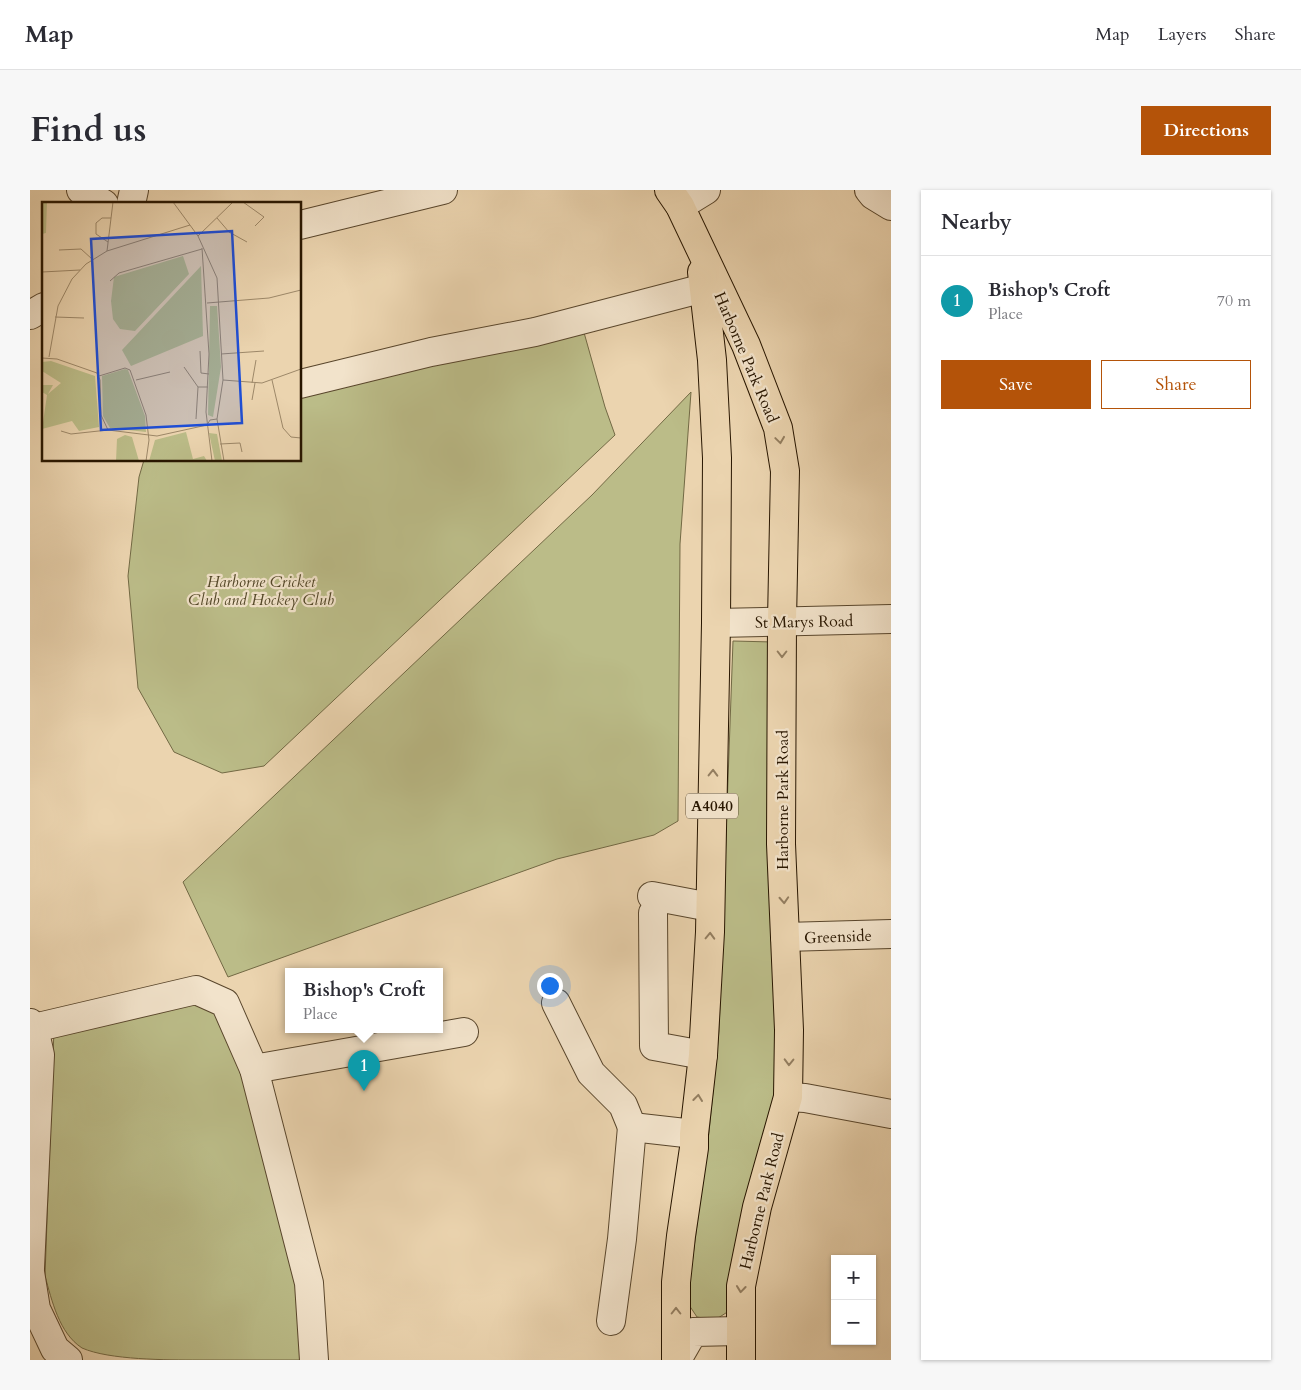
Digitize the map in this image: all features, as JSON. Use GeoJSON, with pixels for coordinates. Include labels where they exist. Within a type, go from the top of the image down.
{"type":"FeatureCollection","features":[{"type":"Feature","properties":{"kind":"main road","name":"Harborne Park Road"},"geometry":{"type":"LineString","coordinates":[[674,198],[746,345],[778,428],[784,471],[781,844],[790,1030],[788,1097],[756,1207],[741,1286],[741,1360]]}},
{"type":"Feature","properties":{"kind":"main road","name":"Harborne Park Road"},"geometry":{"type":"LineString","coordinates":[[676,1360],[676,1282],[694,1148],[703,1055],[710,932],[717,458],[712,360],[699,250]]}},
{"type":"Feature","properties":{"kind":"street"},"geometry":{"type":"LineString","coordinates":[[81,190],[101,202]]}},
{"type":"Feature","properties":{"kind":"street"},"geometry":{"type":"LineString","coordinates":[[301,226],[443,190]]}},
{"type":"Feature","properties":{"kind":"street"},"geometry":{"type":"LineString","coordinates":[[674,198],[706,190]]}},
{"type":"Feature","properties":{"kind":"street"},"geometry":{"type":"LineString","coordinates":[[869,190],[873,195],[891,206]]}},
{"type":"Feature","properties":{"kind":"street"},"geometry":{"type":"LineString","coordinates":[[301,384],[431,352],[535,332],[704,288]]}},
{"type":"Feature","properties":{"kind":"street"},"geometry":{"type":"LineString","coordinates":[[30,315],[42,308]]}},
{"type":"Feature","properties":{"kind":"street","name":"St Marys Road"},"geometry":{"type":"LineString","coordinates":[[716,623],[891,619]]}},
{"type":"Feature","properties":{"kind":"street"},"geometry":{"type":"LineString","coordinates":[[703,1055],[654,1046],[653,905],[710,907]]}},
{"type":"Feature","properties":{"kind":"street","name":"Greenside"},"geometry":{"type":"LineString","coordinates":[[785,938],[891,934]]}},
{"type":"Feature","properties":{"kind":"street"},"geometry":{"type":"LineString","coordinates":[[30,1268],[40,1055],[32,1026],[196,990],[225,1003],[254,1069],[309,1283],[314,1360]]}},
{"type":"Feature","properties":{"kind":"street"},"geometry":{"type":"LineString","coordinates":[[556,1002],[591,1073],[623,1105],[632,1127],[622,1239],[611,1321]]}},
{"type":"Feature","properties":{"kind":"street"},"geometry":{"type":"LineString","coordinates":[[254,1069],[464,1032]]}},
{"type":"Feature","properties":{"kind":"street"},"geometry":{"type":"LineString","coordinates":[[788,1097],[805,1098],[891,1114]]}},
{"type":"Feature","properties":{"kind":"street"},"geometry":{"type":"LineString","coordinates":[[632,1127],[694,1134]]}},
{"type":"Feature","properties":{"kind":"street"},"geometry":{"type":"LineString","coordinates":[[30,1272],[36,1309],[55,1349],[68,1360]]}},
{"type":"Feature","properties":{"kind":"street"},"geometry":{"type":"LineString","coordinates":[[676,1360],[693,1332],[740,1331]]}},
{"type":"Feature","properties":{"kind":"green space","name":"Harborne Cricket Club and Hockey Club"},"geometry":{"type":"Polygon","coordinates":[[[583,329],[615,435],[264,766],[222,773],[174,752],[138,688],[128,576],[139,477],[144,461],[301,461],[301,393],[583,329]]]}},
{"type":"Feature","properties":{"kind":"green space"},"geometry":{"type":"Polygon","coordinates":[[[691,392],[680,544],[678,821],[654,835],[557,859],[228,977],[183,882],[592,495],[691,392]]]}},
{"type":"Feature","properties":{"kind":"green space"},"geometry":{"type":"Polygon","coordinates":[[[733,641],[773,642],[781,1087],[732,1309],[715,1320],[697,1317],[687,1302],[709,1132],[719,1031],[733,641]]]}},
{"type":"Feature","properties":{"kind":"green space"},"geometry":{"type":"Polygon","coordinates":[[[191,996],[219,1014],[249,1097],[299,1291],[301,1360],[155,1359],[122,1357],[93,1352],[82,1348],[74,1342],[62,1325],[50,1296],[45,1276],[54,1029],[191,996]]]}},
{"type":"Feature","properties":{"kind":"place","name":"Bishop's Croft"},"geometry":{"type":"Point","coordinates":[364,1091]}}]}
